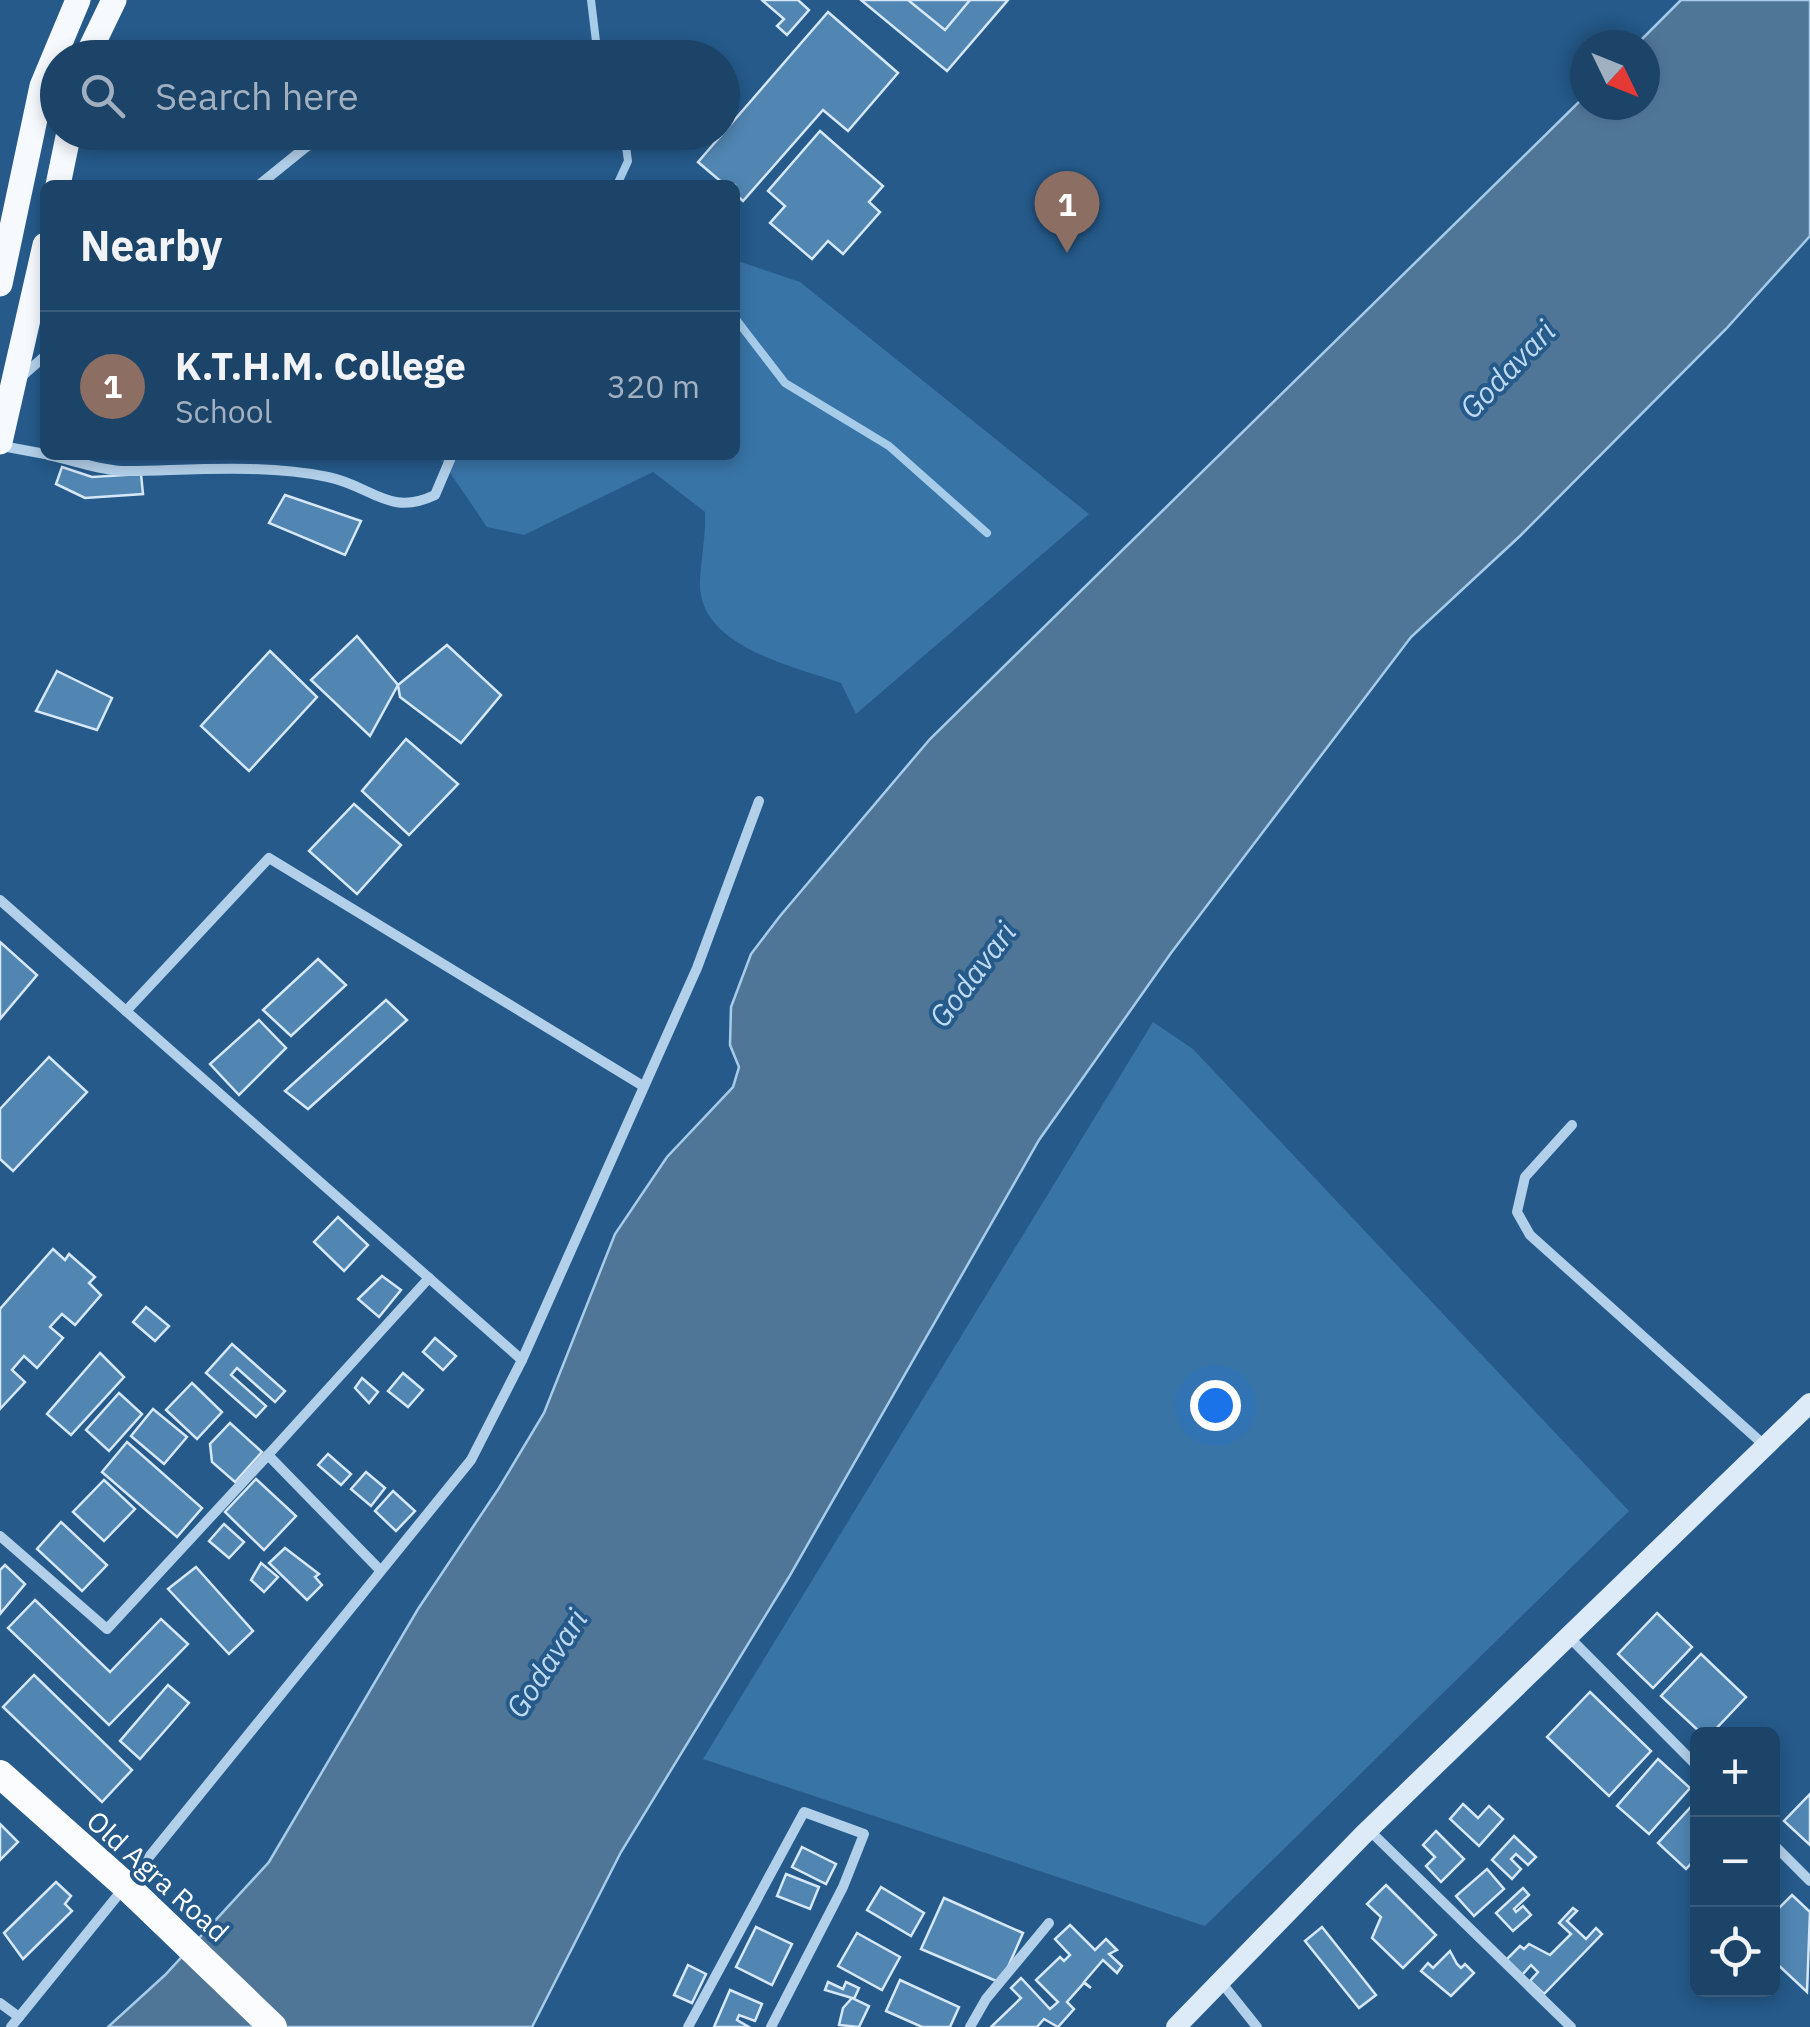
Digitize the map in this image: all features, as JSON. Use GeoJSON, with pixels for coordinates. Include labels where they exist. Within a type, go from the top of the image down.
{"type":"FeatureCollection","features":[{"type":"Feature","properties":{"kind":"highway","name":"Old Agra Road"},"geometry":{"type":"LineString","coordinates":[[0,1774],[126,1886],[273,2027]]}},
{"type":"Feature","properties":{"kind":"main road"},"geometry":{"type":"LineString","coordinates":[[61,40],[78,0]]}},
{"type":"Feature","properties":{"kind":"main road"},"geometry":{"type":"LineString","coordinates":[[95,40],[114,0]]}},
{"type":"Feature","properties":{"kind":"main road"},"geometry":{"type":"LineString","coordinates":[[0,284],[40,95]]}},
{"type":"Feature","properties":{"kind":"main road"},"geometry":{"type":"LineString","coordinates":[[59,180],[65,150]]}},
{"type":"Feature","properties":{"kind":"main road"},"geometry":{"type":"LineString","coordinates":[[0,443],[40,268]]}},
{"type":"Feature","properties":{"kind":"main road"},"geometry":{"type":"LineString","coordinates":[[1176,2027],[1369,1830],[1810,1403]]}},
{"type":"Feature","properties":{"kind":"street"},"geometry":{"type":"LineString","coordinates":[[266,180],[302,150]]}},
{"type":"Feature","properties":{"kind":"street"},"geometry":{"type":"LineString","coordinates":[[16,381],[40,360]]}},
{"type":"Feature","properties":{"kind":"street"},"geometry":{"type":"LineString","coordinates":[[0,443],[40,453]]}},
{"type":"Feature","properties":{"kind":"street"},"geometry":{"type":"LineString","coordinates":[[70,460],[127,472],[165,467],[314,474],[350,481],[390,503],[413,505],[435,495],[450,460]]}},
{"type":"Feature","properties":{"kind":"street"},"geometry":{"type":"LineString","coordinates":[[11,2027],[378,1569],[471,1460],[522,1360],[696,968],[759,800]]}},
{"type":"Feature","properties":{"kind":"street"},"geometry":{"type":"LineString","coordinates":[[126,1011],[269,858],[642,1086]]}},
{"type":"Feature","properties":{"kind":"street"},"geometry":{"type":"LineString","coordinates":[[0,900],[522,1360]]}},
{"type":"Feature","properties":{"kind":"street"},"geometry":{"type":"LineString","coordinates":[[1572,1125],[1525,1177],[1517,1212],[1530,1235],[1764,1444]]}},
{"type":"Feature","properties":{"kind":"street"},"geometry":{"type":"LineString","coordinates":[[0,1536],[106,1629],[429,1278]]}},
{"type":"Feature","properties":{"kind":"street"},"geometry":{"type":"LineString","coordinates":[[268,1455],[378,1569]]}},
{"type":"Feature","properties":{"kind":"street"},"geometry":{"type":"LineString","coordinates":[[1568,1636],[1690,1759]]}},
{"type":"Feature","properties":{"kind":"street"},"geometry":{"type":"LineString","coordinates":[[688,2027],[804,1812],[864,1834],[843,1887],[771,2027]]}},
{"type":"Feature","properties":{"kind":"street"},"geometry":{"type":"LineString","coordinates":[[1369,1830],[1571,2027]]}},
{"type":"Feature","properties":{"kind":"street"},"geometry":{"type":"LineString","coordinates":[[1780,1851],[1810,1881]]}},
{"type":"Feature","properties":{"kind":"street"},"geometry":{"type":"LineString","coordinates":[[970,2027],[986,1999],[1050,1923]]}},
{"type":"Feature","properties":{"kind":"street"},"geometry":{"type":"LineString","coordinates":[[1220,1981],[1257,2027]]}},
{"type":"Feature","properties":{"kind":"street"},"geometry":{"type":"LineString","coordinates":[[0,2003],[19,2017]]}},
{"type":"Feature","properties":{"kind":"shaded area"},"geometry":{"type":"Polygon","coordinates":[[[740,262],[800,282],[1089,514],[856,714],[841,683],[752,650],[714,622],[703,604],[700,581],[705,512],[653,472],[524,535],[487,527],[441,460],[740,460],[740,262]]]}},
{"type":"Feature","properties":{"kind":"shaded area"},"geometry":{"type":"Polygon","coordinates":[[[1153,1022],[1193,1049],[1629,1511],[1205,1926],[703,1759],[1153,1022]]]}},
{"type":"Feature","properties":{"kind":"water","name":"Godavari"},"geometry":{"type":"Polygon","coordinates":[[[1681,0],[1810,0],[1810,236],[1726,329],[1520,536],[1411,637],[1171,953],[1039,1140],[789,1577],[621,1852],[532,2027],[108,2027],[165,1975],[269,1862],[418,1609],[499,1488],[544,1413],[615,1234],[667,1157],[733,1087],[739,1067],[730,1045],[731,1007],[751,954],[780,916],[930,739],[1570,111],[1570,120],[1660,120],[1660,30],[1651,30],[1681,0]]]}},
{"type":"Feature","properties":{"kind":"building"},"geometry":{"type":"Polygon","coordinates":[[[762,0],[798,0],[809,10],[787,35],[777,26],[784,19],[762,0]]]}},
{"type":"Feature","properties":{"kind":"building"},"geometry":{"type":"Polygon","coordinates":[[[861,0],[1008,0],[947,71],[861,0]]]}},
{"type":"Feature","properties":{"kind":"building"},"geometry":{"type":"Polygon","coordinates":[[[908,0],[970,0],[945,30],[908,0]]]}},
{"type":"Feature","properties":{"kind":"building"},"geometry":{"type":"Polygon","coordinates":[[[828,12],[898,73],[848,131],[823,110],[743,201],[740,180],[719,180],[698,162],[708,150],[740,150],[740,114],[828,12]]]}},
{"type":"Feature","properties":{"kind":"building"},"geometry":{"type":"Polygon","coordinates":[[[820,131],[883,186],[869,202],[880,212],[843,254],[828,241],[812,259],[770,223],[785,206],[768,191],[820,131]]]}},
{"type":"Feature","properties":{"kind":"building"},"geometry":{"type":"Polygon","coordinates":[[[62,467],[92,477],[141,474],[143,494],[85,498],[56,484],[62,467]]]}},
{"type":"Feature","properties":{"kind":"building"},"geometry":{"type":"Polygon","coordinates":[[[285,495],[361,521],[345,555],[269,523],[285,495]]]}},
{"type":"Feature","properties":{"kind":"building"},"geometry":{"type":"Polygon","coordinates":[[[357,636],[398,685],[370,736],[311,680],[357,636]]]}},
{"type":"Feature","properties":{"kind":"building"},"geometry":{"type":"Polygon","coordinates":[[[447,645],[501,695],[461,743],[400,697],[398,685],[447,645]]]}},
{"type":"Feature","properties":{"kind":"building"},"geometry":{"type":"Polygon","coordinates":[[[270,651],[317,697],[249,771],[201,726],[270,651]]]}},
{"type":"Feature","properties":{"kind":"building"},"geometry":{"type":"Polygon","coordinates":[[[57,671],[112,698],[97,730],[36,711],[57,671]]]}},
{"type":"Feature","properties":{"kind":"building"},"geometry":{"type":"Polygon","coordinates":[[[406,739],[458,784],[409,835],[362,791],[406,739]]]}},
{"type":"Feature","properties":{"kind":"building"},"geometry":{"type":"Polygon","coordinates":[[[354,804],[401,845],[357,894],[309,851],[354,804]]]}},
{"type":"Feature","properties":{"kind":"building"},"geometry":{"type":"Polygon","coordinates":[[[0,942],[37,975],[0,1019],[0,942]]]}},
{"type":"Feature","properties":{"kind":"building"},"geometry":{"type":"Polygon","coordinates":[[[318,959],[346,985],[291,1036],[263,1010],[318,959]]]}},
{"type":"Feature","properties":{"kind":"building"},"geometry":{"type":"Polygon","coordinates":[[[386,1000],[407,1020],[308,1109],[285,1091],[386,1000]]]}},
{"type":"Feature","properties":{"kind":"building"},"geometry":{"type":"Polygon","coordinates":[[[259,1020],[286,1048],[239,1095],[210,1064],[259,1020]]]}},
{"type":"Feature","properties":{"kind":"building"},"geometry":{"type":"Polygon","coordinates":[[[49,1057],[87,1092],[13,1171],[0,1159],[0,1109],[49,1057]]]}},
{"type":"Feature","properties":{"kind":"building"},"geometry":{"type":"Polygon","coordinates":[[[338,1217],[368,1245],[344,1271],[314,1242],[338,1217]]]}},
{"type":"Feature","properties":{"kind":"building"},"geometry":{"type":"Polygon","coordinates":[[[53,1249],[65,1260],[69,1254],[95,1277],[89,1283],[101,1295],[75,1325],[62,1314],[50,1327],[63,1338],[37,1368],[24,1356],[12,1370],[25,1382],[0,1409],[0,1309],[53,1249]]]}},
{"type":"Feature","properties":{"kind":"building"},"geometry":{"type":"Polygon","coordinates":[[[382,1276],[401,1290],[379,1317],[358,1299],[382,1276]]]}},
{"type":"Feature","properties":{"kind":"building"},"geometry":{"type":"Polygon","coordinates":[[[146,1307],[169,1326],[155,1341],[133,1322],[146,1307]]]}},
{"type":"Feature","properties":{"kind":"building"},"geometry":{"type":"Polygon","coordinates":[[[435,1338],[456,1356],[443,1370],[423,1352],[435,1338]]]}},
{"type":"Feature","properties":{"kind":"building"},"geometry":{"type":"Polygon","coordinates":[[[232,1344],[285,1391],[275,1402],[237,1368],[231,1375],[266,1406],[256,1417],[206,1373],[232,1344]]]}},
{"type":"Feature","properties":{"kind":"building"},"geometry":{"type":"Polygon","coordinates":[[[100,1353],[124,1377],[71,1435],[47,1414],[100,1353]]]}},
{"type":"Feature","properties":{"kind":"building"},"geometry":{"type":"Polygon","coordinates":[[[403,1373],[423,1390],[408,1407],[388,1391],[403,1373]]]}},
{"type":"Feature","properties":{"kind":"building"},"geometry":{"type":"Polygon","coordinates":[[[362,1378],[378,1392],[369,1403],[355,1388],[362,1378]]]}},
{"type":"Feature","properties":{"kind":"building"},"geometry":{"type":"Polygon","coordinates":[[[192,1383],[222,1412],[197,1439],[166,1410],[192,1383]]]}},
{"type":"Feature","properties":{"kind":"building"},"geometry":{"type":"Polygon","coordinates":[[[119,1393],[142,1414],[109,1451],[86,1430],[119,1393]]]}},
{"type":"Feature","properties":{"kind":"building"},"geometry":{"type":"Polygon","coordinates":[[[153,1409],[187,1437],[164,1464],[131,1436],[153,1409]]]}},
{"type":"Feature","properties":{"kind":"building"},"geometry":{"type":"Polygon","coordinates":[[[230,1423],[262,1452],[235,1482],[212,1462],[210,1444],[230,1423]]]}},
{"type":"Feature","properties":{"kind":"building"},"geometry":{"type":"Polygon","coordinates":[[[127,1442],[202,1508],[177,1537],[102,1472],[127,1442]]]}},
{"type":"Feature","properties":{"kind":"building"},"geometry":{"type":"Polygon","coordinates":[[[328,1454],[351,1474],[341,1485],[318,1465],[328,1454]]]}},
{"type":"Feature","properties":{"kind":"building"},"geometry":{"type":"Polygon","coordinates":[[[366,1472],[385,1488],[371,1506],[351,1489],[366,1472]]]}},
{"type":"Feature","properties":{"kind":"building"},"geometry":{"type":"Polygon","coordinates":[[[256,1479],[296,1516],[264,1550],[225,1512],[256,1479]]]}},
{"type":"Feature","properties":{"kind":"building"},"geometry":{"type":"Polygon","coordinates":[[[104,1480],[135,1509],[104,1541],[73,1512],[104,1480]]]}},
{"type":"Feature","properties":{"kind":"building"},"geometry":{"type":"Polygon","coordinates":[[[393,1491],[415,1511],[396,1531],[375,1511],[393,1491]]]}},
{"type":"Feature","properties":{"kind":"building"},"geometry":{"type":"Polygon","coordinates":[[[61,1522],[107,1565],[82,1591],[37,1549],[61,1522]]]}},
{"type":"Feature","properties":{"kind":"building"},"geometry":{"type":"Polygon","coordinates":[[[224,1524],[244,1542],[229,1558],[209,1541],[224,1524]]]}},
{"type":"Feature","properties":{"kind":"building"},"geometry":{"type":"Polygon","coordinates":[[[285,1548],[319,1574],[315,1577],[322,1585],[307,1600],[269,1563],[285,1548]]]}},
{"type":"Feature","properties":{"kind":"building"},"geometry":{"type":"Polygon","coordinates":[[[261,1563],[278,1577],[264,1592],[251,1580],[261,1563]]]}},
{"type":"Feature","properties":{"kind":"building"},"geometry":{"type":"Polygon","coordinates":[[[5,1565],[25,1584],[0,1614],[0,1570],[5,1565]]]}},
{"type":"Feature","properties":{"kind":"building"},"geometry":{"type":"Polygon","coordinates":[[[196,1567],[253,1631],[229,1654],[168,1589],[196,1567]]]}},
{"type":"Feature","properties":{"kind":"building"},"geometry":{"type":"Polygon","coordinates":[[[35,1600],[110,1672],[161,1619],[188,1644],[109,1725],[8,1628],[35,1600]]]}},
{"type":"Feature","properties":{"kind":"building"},"geometry":{"type":"Polygon","coordinates":[[[1657,1613],[1692,1647],[1653,1688],[1618,1654],[1657,1613]]]}},
{"type":"Feature","properties":{"kind":"building"},"geometry":{"type":"Polygon","coordinates":[[[1701,1654],[1746,1697],[1718,1727],[1694,1727],[1661,1696],[1701,1654]]]}},
{"type":"Feature","properties":{"kind":"building"},"geometry":{"type":"Polygon","coordinates":[[[34,1675],[132,1770],[102,1802],[3,1707],[34,1675]]]}},
{"type":"Feature","properties":{"kind":"building"},"geometry":{"type":"Polygon","coordinates":[[[168,1685],[189,1703],[140,1759],[120,1741],[168,1685]]]}},
{"type":"Feature","properties":{"kind":"building"},"geometry":{"type":"Polygon","coordinates":[[[1590,1692],[1651,1751],[1609,1796],[1547,1737],[1590,1692]]]}},
{"type":"Feature","properties":{"kind":"building"},"geometry":{"type":"Polygon","coordinates":[[[1658,1759],[1690,1788],[1649,1834],[1617,1806],[1658,1759]]]}},
{"type":"Feature","properties":{"kind":"building"},"geometry":{"type":"Polygon","coordinates":[[[1810,1794],[1810,1845],[1784,1821],[1810,1794]]]}},
{"type":"Feature","properties":{"kind":"building"},"geometry":{"type":"Polygon","coordinates":[[[1463,1804],[1478,1818],[1489,1806],[1503,1819],[1479,1846],[1450,1819],[1463,1804]]]}},
{"type":"Feature","properties":{"kind":"building"},"geometry":{"type":"Polygon","coordinates":[[[1690,1808],[1690,1865],[1686,1869],[1658,1843],[1690,1808]]]}},
{"type":"Feature","properties":{"kind":"building"},"geometry":{"type":"Polygon","coordinates":[[[0,1824],[18,1842],[0,1860],[0,1824]]]}},
{"type":"Feature","properties":{"kind":"building"},"geometry":{"type":"Polygon","coordinates":[[[1436,1831],[1464,1859],[1441,1882],[1426,1866],[1435,1857],[1423,1845],[1436,1831]]]}},
{"type":"Feature","properties":{"kind":"building"},"geometry":{"type":"Polygon","coordinates":[[[1514,1836],[1536,1857],[1528,1865],[1516,1854],[1511,1859],[1521,1869],[1512,1879],[1492,1860],[1514,1836]]]}},
{"type":"Feature","properties":{"kind":"building"},"geometry":{"type":"Polygon","coordinates":[[[802,1847],[836,1864],[826,1884],[792,1867],[802,1847]]]}},
{"type":"Feature","properties":{"kind":"building"},"geometry":{"type":"Polygon","coordinates":[[[1487,1869],[1504,1889],[1474,1916],[1456,1896],[1487,1869]]]}},
{"type":"Feature","properties":{"kind":"building"},"geometry":{"type":"Polygon","coordinates":[[[786,1874],[819,1887],[810,1909],[777,1896],[786,1874]]]}},
{"type":"Feature","properties":{"kind":"building"},"geometry":{"type":"Polygon","coordinates":[[[56,1882],[71,1896],[65,1904],[72,1911],[23,1959],[4,1933],[56,1882]]]}},
{"type":"Feature","properties":{"kind":"building"},"geometry":{"type":"Polygon","coordinates":[[[1386,1885],[1436,1935],[1403,1968],[1372,1938],[1381,1917],[1367,1904],[1386,1885]]]}},
{"type":"Feature","properties":{"kind":"building"},"geometry":{"type":"Polygon","coordinates":[[[881,1887],[924,1913],[911,1936],[867,1910],[881,1887]]]}},
{"type":"Feature","properties":{"kind":"building"},"geometry":{"type":"Polygon","coordinates":[[[1523,1888],[1529,1895],[1514,1909],[1516,1912],[1523,1906],[1531,1915],[1513,1931],[1496,1913],[1523,1888]]]}},
{"type":"Feature","properties":{"kind":"building"},"geometry":{"type":"Polygon","coordinates":[[[1792,1895],[1810,1912],[1807,1992],[1780,1967],[1780,1907],[1792,1895]]]}},
{"type":"Feature","properties":{"kind":"building"},"geometry":{"type":"Polygon","coordinates":[[[944,1898],[1023,1933],[1001,1983],[921,1949],[944,1898]]]}},
{"type":"Feature","properties":{"kind":"building"},"geometry":{"type":"Polygon","coordinates":[[[1573,1908],[1577,1911],[1567,1921],[1586,1939],[1596,1928],[1602,1934],[1544,1994],[1530,1981],[1538,1972],[1531,1965],[1522,1975],[1506,1960],[1520,1946],[1524,1949],[1529,1944],[1550,1955],[1571,1934],[1559,1923],[1573,1908]]]}},
{"type":"Feature","properties":{"kind":"building"},"geometry":{"type":"Polygon","coordinates":[[[1070,1925],[1095,1950],[1106,1939],[1117,1950],[1109,1954],[1122,1966],[1117,1973],[1103,1960],[1084,1982],[1091,1988],[1084,1983],[1067,2002],[1074,2009],[1058,2027],[1044,2019],[1037,2027],[991,2027],[1021,1998],[1011,1988],[1021,1978],[1050,2009],[1058,2002],[1036,1980],[1060,1957],[1064,1961],[1070,1955],[1055,1939],[1070,1925]]]}},
{"type":"Feature","properties":{"kind":"building"},"geometry":{"type":"Polygon","coordinates":[[[756,1927],[792,1944],[772,1985],[736,1967],[756,1927]]]}},
{"type":"Feature","properties":{"kind":"building"},"geometry":{"type":"Polygon","coordinates":[[[1322,1927],[1376,1995],[1359,2008],[1305,1941],[1322,1927]]]}},
{"type":"Feature","properties":{"kind":"building"},"geometry":{"type":"Polygon","coordinates":[[[857,1933],[900,1957],[882,1990],[838,1966],[857,1933]]]}},
{"type":"Feature","properties":{"kind":"building"},"geometry":{"type":"Polygon","coordinates":[[[1450,1951],[1461,1968],[1465,1964],[1474,1973],[1451,1996],[1421,1971],[1428,1963],[1433,1968],[1450,1951]]]}},
{"type":"Feature","properties":{"kind":"building"},"geometry":{"type":"Polygon","coordinates":[[[688,1965],[706,1974],[692,2003],[674,1995],[688,1965]]]}},
{"type":"Feature","properties":{"kind":"building"},"geometry":{"type":"Polygon","coordinates":[[[900,1980],[959,2007],[950,2027],[922,2027],[886,2011],[900,1980]]]}},
{"type":"Feature","properties":{"kind":"building"},"geometry":{"type":"Polygon","coordinates":[[[828,1982],[843,1989],[846,1982],[859,1988],[854,1999],[869,2006],[859,2027],[839,2025],[843,2008],[852,1998],[825,1990],[828,1982]]]}},
{"type":"Feature","properties":{"kind":"building"},"geometry":{"type":"Polygon","coordinates":[[[730,1990],[762,2004],[755,2021],[739,2015],[737,2020],[749,2027],[714,2027],[730,1990]]]}},
{"type":"Feature","properties":{"kind":"waterway"},"geometry":{"type":"LineString","coordinates":[[591,0],[596,40]]}},
{"type":"Feature","properties":{"kind":"waterway"},"geometry":{"type":"LineString","coordinates":[[619,180],[628,161],[626,150]]}},
{"type":"Feature","properties":{"kind":"waterway"},"geometry":{"type":"LineString","coordinates":[[740,324],[785,383],[889,446],[987,533]]}},
{"type":"Feature","properties":{"kind":"place","name":"K.T.H.M. College"},"geometry":{"type":"Point","coordinates":[1067,253]}}]}
